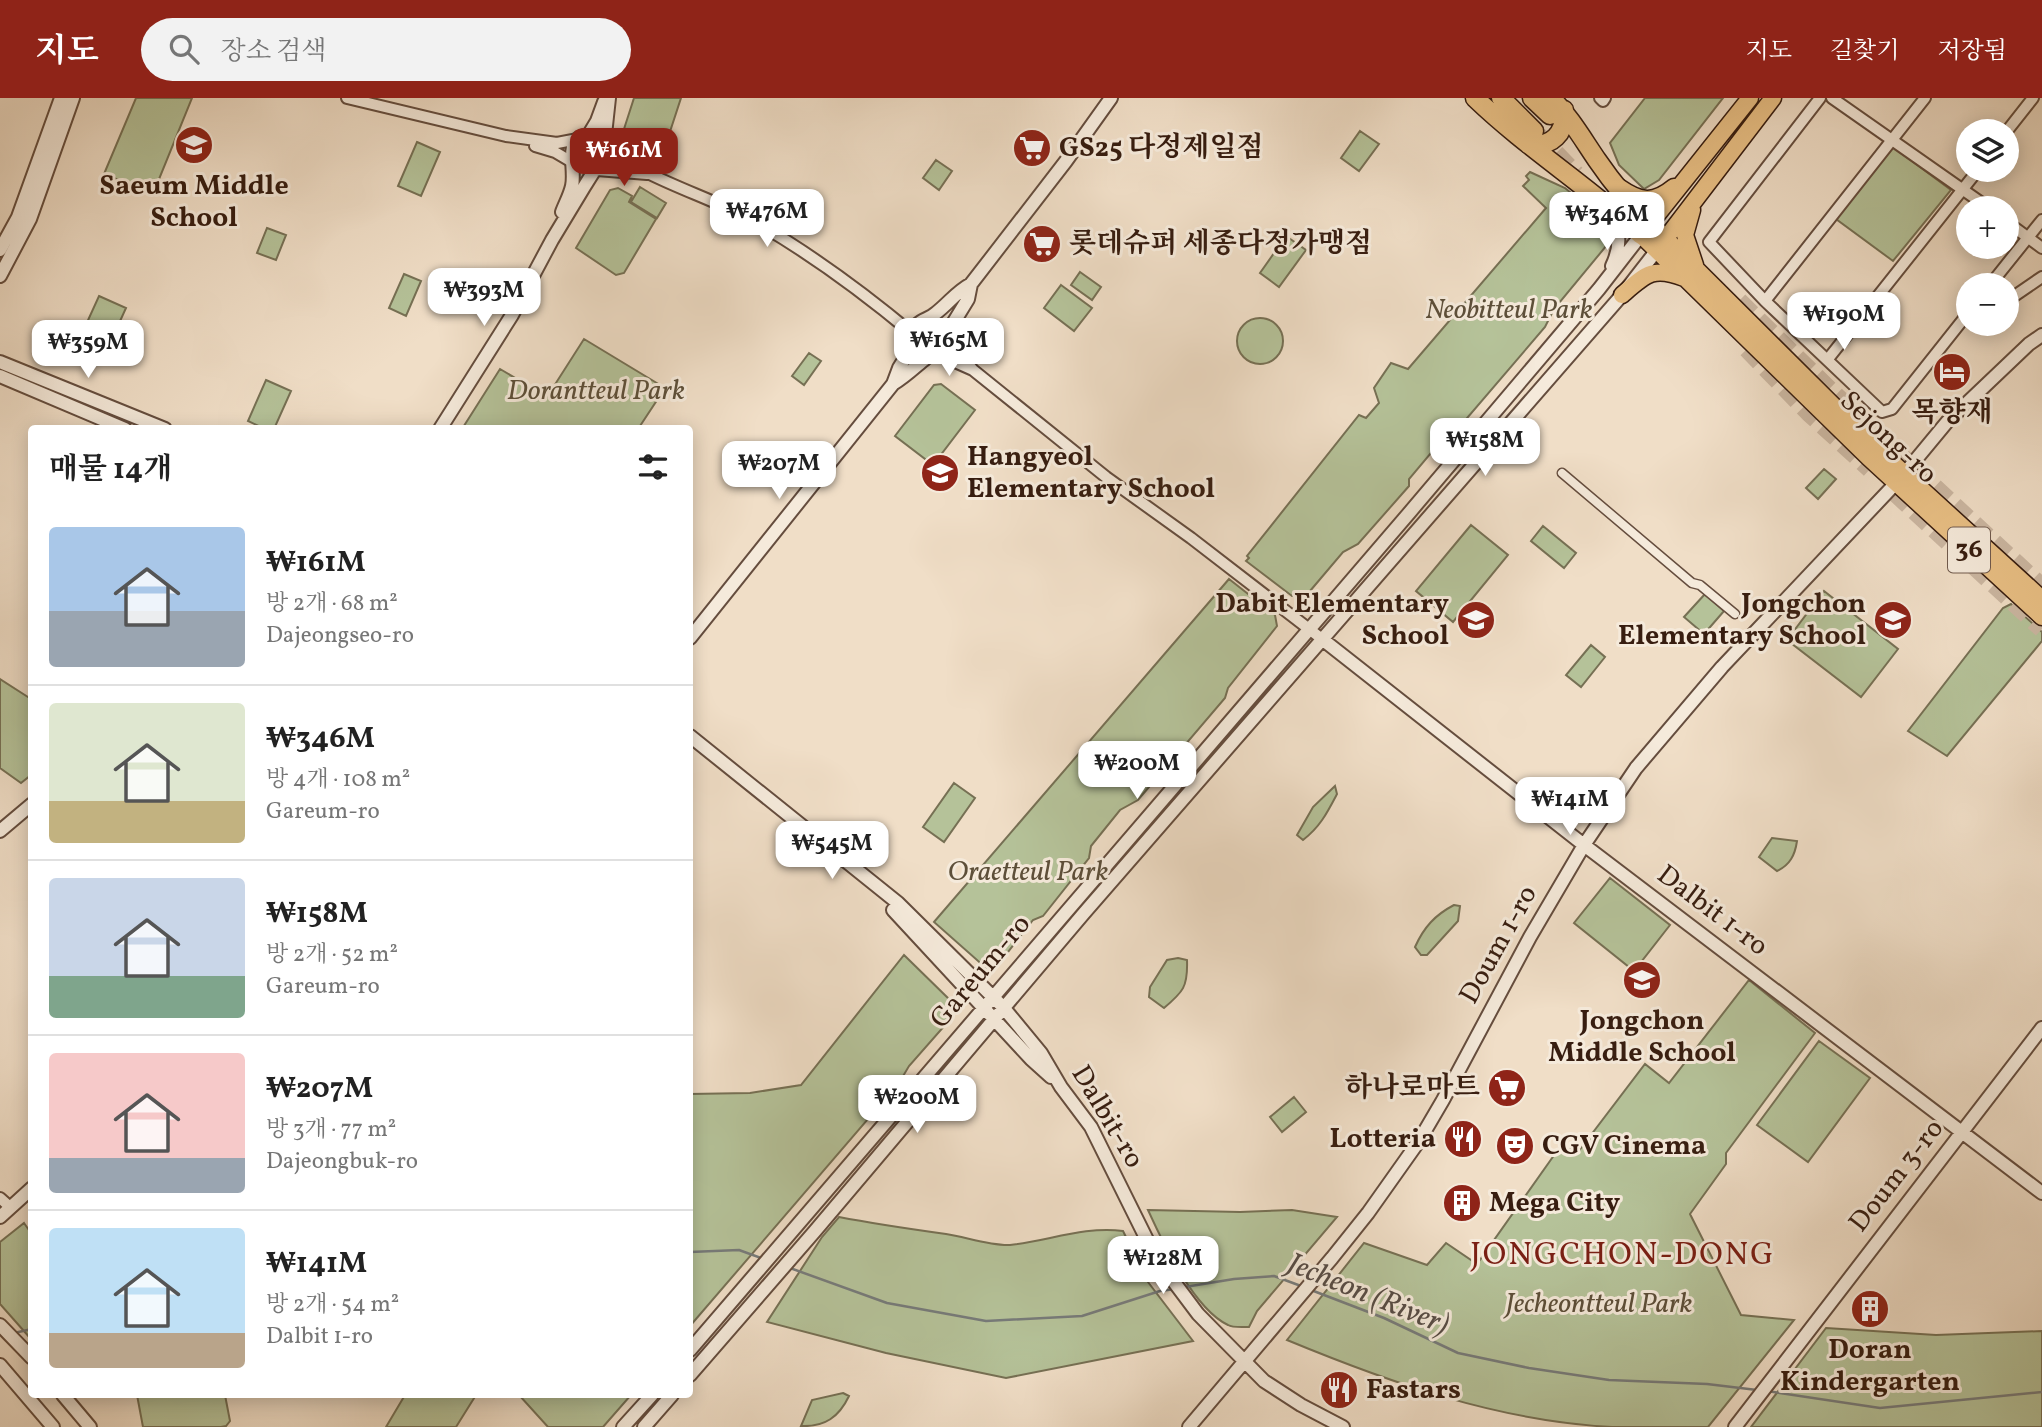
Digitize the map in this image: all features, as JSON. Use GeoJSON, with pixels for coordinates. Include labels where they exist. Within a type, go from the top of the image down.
{"type":"FeatureCollection","features":[{"type":"Feature","properties":{"kind":"highway"},"geometry":{"type":"LineString","coordinates":[[1475,98],[1531,138],[1599,200],[1646,229]]}},
{"type":"Feature","properties":{"kind":"highway"},"geometry":{"type":"LineString","coordinates":[[1501,98],[1538,146],[1553,141],[1562,132],[1555,108]]}},
{"type":"Feature","properties":{"kind":"highway"},"geometry":{"type":"LineString","coordinates":[[1532,98],[1555,108],[1616,185],[1646,229]]}},
{"type":"Feature","properties":{"kind":"main road"},"geometry":{"type":"LineString","coordinates":[[1646,229],[1750,98]]}},
{"type":"Feature","properties":{"kind":"main road","name":"36"},"geometry":{"type":"LineString","coordinates":[[1692,275],[1685,235],[1692,208],[1704,187],[1773,98]]}},
{"type":"Feature","properties":{"kind":"main road"},"geometry":{"type":"LineString","coordinates":[[1616,185],[1638,198],[1650,200],[1663,196],[1692,173]]}},
{"type":"Feature","properties":{"kind":"main road"},"geometry":{"type":"LineString","coordinates":[[1661,244],[1704,187]]}},
{"type":"Feature","properties":{"kind":"main road","name":"Sejong-ro"},"geometry":{"type":"LineString","coordinates":[[1646,229],[2042,617]]}},
{"type":"Feature","properties":{"kind":"main road"},"geometry":{"type":"LineString","coordinates":[[1622,295],[1646,275],[1656,271],[1692,275]]}},
{"type":"Feature","properties":{"kind":"main road","name":"Sejong-ro"},"geometry":{"type":"LineString","coordinates":[[1900,479],[2042,599]]}},
{"type":"Feature","properties":{"kind":"street"},"geometry":{"type":"LineString","coordinates":[[0,250],[18,217],[61,98]]}},
{"type":"Feature","properties":{"kind":"street"},"geometry":{"type":"LineString","coordinates":[[0,276],[30,219],[73,98]]}},
{"type":"Feature","properties":{"kind":"street"},"geometry":{"type":"LineString","coordinates":[[347,98],[506,136],[555,152],[587,172],[653,175]]}},
{"type":"Feature","properties":{"kind":"street"},"geometry":{"type":"LineString","coordinates":[[552,240],[572,186],[573,146],[597,121],[607,98]]}},
{"type":"Feature","properties":{"kind":"street"},"geometry":{"type":"LineString","coordinates":[[443,425],[512,315],[552,240],[596,171],[606,160],[607,98]]}},
{"type":"Feature","properties":{"kind":"street"},"geometry":{"type":"LineString","coordinates":[[693,634],[893,384],[926,320],[957,291],[971,284],[1111,98]]}},
{"type":"Feature","properties":{"kind":"street"},"geometry":{"type":"LineString","coordinates":[[1600,98],[1603,101],[1605,98]]}},
{"type":"Feature","properties":{"kind":"street"},"geometry":{"type":"LineString","coordinates":[[1820,98],[1709,242],[1765,301],[1881,412],[1887,412],[1956,328]]}},
{"type":"Feature","properties":{"kind":"street"},"geometry":{"type":"LineString","coordinates":[[1832,98],[1972,196]]}},
{"type":"Feature","properties":{"kind":"street"},"geometry":{"type":"LineString","coordinates":[[1765,301],[1926,98]]}},
{"type":"Feature","properties":{"kind":"street"},"geometry":{"type":"LineString","coordinates":[[2016,119],[2033,98]]}},
{"type":"Feature","properties":{"kind":"street"},"geometry":{"type":"LineString","coordinates":[[506,136],[557,143],[583,137],[600,139],[622,160],[750,219],[828,270],[886,312],[914,339],[923,353],[973,370]]}},
{"type":"Feature","properties":{"kind":"street"},"geometry":{"type":"LineString","coordinates":[[1828,359],[1969,182]]}},
{"type":"Feature","properties":{"kind":"street"},"geometry":{"type":"LineString","coordinates":[[1599,200],[1612,217],[1619,236],[1614,261],[1599,289]]}},
{"type":"Feature","properties":{"kind":"street"},"geometry":{"type":"LineString","coordinates":[[2000,273],[2042,220]]}},
{"type":"Feature","properties":{"kind":"street","name":"Gareum-ro"},"geometry":{"type":"LineString","coordinates":[[693,1346],[1599,289],[1646,229]]}},
{"type":"Feature","properties":{"kind":"street"},"geometry":{"type":"LineString","coordinates":[[2019,231],[2042,248]]}},
{"type":"Feature","properties":{"kind":"street","name":"Gareum-ro"},"geometry":{"type":"LineString","coordinates":[[693,1372],[1003,1007],[1622,295],[1661,244]]}},
{"type":"Feature","properties":{"kind":"street"},"geometry":{"type":"LineString","coordinates":[[2019,293],[2042,277]]}},
{"type":"Feature","properties":{"kind":"street"},"geometry":{"type":"LineString","coordinates":[[893,384],[946,347],[968,299],[971,284]]}},
{"type":"Feature","properties":{"kind":"street"},"geometry":{"type":"LineString","coordinates":[[886,312],[905,319],[942,321],[949,336],[973,370],[1105,477],[1191,538],[1322,639]]}},
{"type":"Feature","properties":{"kind":"street","name":"Doum 1-ro"},"geometry":{"type":"LineString","coordinates":[[1244,1363],[1368,1213],[1431,1121],[1530,937],[1584,845],[1636,768],[1722,667],[1900,479],[1947,422],[2029,344],[2042,335]]}},
{"type":"Feature","properties":{"kind":"street"},"geometry":{"type":"LineString","coordinates":[[0,362],[155,425]]}},
{"type":"Feature","properties":{"kind":"street"},"geometry":{"type":"LineString","coordinates":[[0,376],[116,425]]}},
{"type":"Feature","properties":{"kind":"street"},"geometry":{"type":"LineString","coordinates":[[1562,473],[1692,583],[1700,585],[1735,614]]}},
{"type":"Feature","properties":{"kind":"street","name":"Dalbit 1-ro"},"geometry":{"type":"LineString","coordinates":[[1322,639],[1584,845],[2042,1193]]}},
{"type":"Feature","properties":{"kind":"street","name":"Dalbit-ro"},"geometry":{"type":"LineString","coordinates":[[693,739],[898,903],[1003,1007],[1041,1053],[1061,1087],[1091,1127],[1156,1258],[1198,1314],[1244,1363]]}},
{"type":"Feature","properties":{"kind":"street"},"geometry":{"type":"LineString","coordinates":[[693,748],[894,911],[1031,1059],[1061,1087]]}},
{"type":"Feature","properties":{"kind":"street"},"geometry":{"type":"LineString","coordinates":[[0,831],[28,807]]}},
{"type":"Feature","properties":{"kind":"street","name":"Doum 3-ro"},"geometry":{"type":"LineString","coordinates":[[1738,1423],[2042,1028]]}},
{"type":"Feature","properties":{"kind":"street"},"geometry":{"type":"LineString","coordinates":[[0,1217],[5,1203],[28,1190]]}},
{"type":"Feature","properties":{"kind":"street"},"geometry":{"type":"LineString","coordinates":[[0,1325],[28,1355]]}},
{"type":"Feature","properties":{"kind":"street"},"geometry":{"type":"LineString","coordinates":[[1189,1427],[1244,1363],[1264,1381],[1343,1427]]}},
{"type":"Feature","properties":{"kind":"street"},"geometry":{"type":"LineString","coordinates":[[3,1368],[28,1398]]}},
{"type":"Feature","properties":{"kind":"street"},"geometry":{"type":"LineString","coordinates":[[28,1398],[53,1427]]}},
{"type":"Feature","properties":{"kind":"street"},"geometry":{"type":"LineString","coordinates":[[66,1398],[90,1427]]}},
{"type":"Feature","properties":{"kind":"street"},"geometry":{"type":"LineString","coordinates":[[623,1427],[649,1398]]}},
{"type":"Feature","properties":{"kind":"street"},"geometry":{"type":"LineString","coordinates":[[644,1427],[669,1398]]}},
{"type":"Feature","properties":{"kind":"green space"},"geometry":{"type":"Polygon","coordinates":[[[136,98],[192,98],[153,194],[104,174],[136,98]]]}},
{"type":"Feature","properties":{"kind":"green space"},"geometry":{"type":"Polygon","coordinates":[[[634,98],[681,98],[663,153],[633,143],[624,129],[634,98]]]}},
{"type":"Feature","properties":{"kind":"green space"},"geometry":{"type":"Polygon","coordinates":[[[1645,98],[1723,98],[1659,180],[1644,189],[1619,165],[1610,143],[1645,98]]]}},
{"type":"Feature","properties":{"kind":"green space"},"geometry":{"type":"Polygon","coordinates":[[[1360,131],[1379,144],[1359,171],[1341,158],[1360,131]]]}},
{"type":"Feature","properties":{"kind":"green space"},"geometry":{"type":"Polygon","coordinates":[[[417,142],[440,152],[421,196],[398,186],[417,142]]]}},
{"type":"Feature","properties":{"kind":"green space"},"geometry":{"type":"Polygon","coordinates":[[[1893,147],[1951,190],[1893,261],[1836,219],[1893,147]]]}},
{"type":"Feature","properties":{"kind":"green space"},"geometry":{"type":"Polygon","coordinates":[[[936,160],[952,171],[939,190],[923,178],[936,160]]]}},
{"type":"Feature","properties":{"kind":"green space","name":"Neobitteul Park"},"geometry":{"type":"Polygon","coordinates":[[[1530,172],[1565,188],[1605,221],[1607,245],[1554,309],[1545,327],[1462,424],[1446,435],[1409,479],[1409,486],[1358,544],[1343,552],[1310,591],[1292,596],[1246,561],[1249,558],[1247,556],[1359,415],[1366,418],[1379,403],[1374,388],[1391,363],[1408,369],[1546,208],[1523,186],[1529,180],[1526,176],[1530,172]]]}},
{"type":"Feature","properties":{"kind":"green space"},"geometry":{"type":"Polygon","coordinates":[[[640,187],[666,203],[657,218],[631,202],[640,187]]]}},
{"type":"Feature","properties":{"kind":"green space"},"geometry":{"type":"Polygon","coordinates":[[[618,188],[632,196],[629,202],[656,219],[624,273],[616,275],[576,248],[610,190],[618,188]]]}},
{"type":"Feature","properties":{"kind":"green space"},"geometry":{"type":"Polygon","coordinates":[[[267,228],[286,235],[276,260],[257,253],[267,228]]]}},
{"type":"Feature","properties":{"kind":"green space"},"geometry":{"type":"Polygon","coordinates":[[[1286,236],[1306,250],[1279,287],[1260,273],[1286,236]]]}},
{"type":"Feature","properties":{"kind":"green space"},"geometry":{"type":"Polygon","coordinates":[[[1080,272],[1101,287],[1092,300],[1071,285],[1080,272]]]}},
{"type":"Feature","properties":{"kind":"green space"},"geometry":{"type":"Polygon","coordinates":[[[404,274],[421,281],[406,316],[389,308],[404,274]]]}},
{"type":"Feature","properties":{"kind":"green space"},"geometry":{"type":"Polygon","coordinates":[[[1061,285],[1092,308],[1074,331],[1044,308],[1061,285]]]}},
{"type":"Feature","properties":{"kind":"green space"},"geometry":{"type":"Polygon","coordinates":[[[99,296],[126,308],[101,363],[74,351],[99,296]]]}},
{"type":"Feature","properties":{"kind":"green space"},"geometry":{"type":"Polygon","coordinates":[[[1260,318],[1276,325],[1283,341],[1276,357],[1260,364],[1244,357],[1237,341],[1244,325],[1260,318]]]}},
{"type":"Feature","properties":{"kind":"green space","name":"Dorantteul Park"},"geometry":{"type":"Polygon","coordinates":[[[584,339],[665,388],[641,425],[465,425],[500,369],[547,397],[584,339]]]}},
{"type":"Feature","properties":{"kind":"green space"},"geometry":{"type":"Polygon","coordinates":[[[809,353],[821,361],[804,385],[792,376],[809,353]]]}},
{"type":"Feature","properties":{"kind":"green space"},"geometry":{"type":"Polygon","coordinates":[[[266,380],[291,391],[276,425],[256,425],[248,421],[266,380]]]}},
{"type":"Feature","properties":{"kind":"green space"},"geometry":{"type":"Polygon","coordinates":[[[941,384],[975,410],[933,465],[895,436],[934,385],[941,384]]]}},
{"type":"Feature","properties":{"kind":"green space"},"geometry":{"type":"Polygon","coordinates":[[[1824,469],[1836,479],[1818,499],[1806,488],[1824,469]]]}},
{"type":"Feature","properties":{"kind":"green space"},"geometry":{"type":"Polygon","coordinates":[[[1471,525],[1508,555],[1453,622],[1416,591],[1471,525]]]}},
{"type":"Feature","properties":{"kind":"green space"},"geometry":{"type":"Polygon","coordinates":[[[1543,526],[1576,553],[1564,568],[1531,541],[1543,526]]]}},
{"type":"Feature","properties":{"kind":"green space","name":"Oraetteul Park"},"geometry":{"type":"Polygon","coordinates":[[[1229,579],[1275,615],[1277,626],[1228,688],[1225,698],[1138,800],[1120,810],[1091,846],[1089,858],[1043,916],[1033,920],[997,966],[986,968],[934,922],[1229,579]]]}},
{"type":"Feature","properties":{"kind":"green space"},"geometry":{"type":"Polygon","coordinates":[[[1824,591],[1898,649],[1861,697],[1787,640],[1824,591]]]}},
{"type":"Feature","properties":{"kind":"green space"},"geometry":{"type":"Polygon","coordinates":[[[1705,594],[1724,611],[1704,634],[1684,617],[1705,594]]]}},
{"type":"Feature","properties":{"kind":"green space"},"geometry":{"type":"Polygon","coordinates":[[[2011,604],[2042,632],[2042,641],[1947,756],[1908,731],[2003,608],[2011,604]]]}},
{"type":"Feature","properties":{"kind":"green space"},"geometry":{"type":"Polygon","coordinates":[[[1591,645],[1605,657],[1581,687],[1566,675],[1591,645]]]}},
{"type":"Feature","properties":{"kind":"green space"},"geometry":{"type":"Polygon","coordinates":[[[0,679],[28,697],[28,777],[21,783],[0,768],[0,679]]]}},
{"type":"Feature","properties":{"kind":"green space"},"geometry":{"type":"Polygon","coordinates":[[[954,783],[975,798],[944,842],[923,827],[954,783]]]}},
{"type":"Feature","properties":{"kind":"green space"},"geometry":{"type":"Polygon","coordinates":[[[1335,786],[1337,794],[1326,813],[1303,840],[1297,835],[1313,807],[1335,786]]]}},
{"type":"Feature","properties":{"kind":"green space"},"geometry":{"type":"Polygon","coordinates":[[[1772,838],[1797,841],[1791,859],[1777,871],[1759,857],[1772,838]]]}},
{"type":"Feature","properties":{"kind":"green space"},"geometry":{"type":"Polygon","coordinates":[[[1610,878],[1670,925],[1634,971],[1574,923],[1610,878]]]}},
{"type":"Feature","properties":{"kind":"green space"},"geometry":{"type":"Polygon","coordinates":[[[1454,905],[1460,906],[1458,921],[1427,955],[1421,955],[1415,947],[1422,933],[1436,917],[1454,905]]]}},
{"type":"Feature","properties":{"kind":"green space"},"geometry":{"type":"Polygon","coordinates":[[[904,955],[953,1003],[953,1016],[909,1066],[899,1083],[693,1323],[693,1094],[750,1093],[801,1085],[904,955]]]}},
{"type":"Feature","properties":{"kind":"green space"},"geometry":{"type":"Polygon","coordinates":[[[1167,960],[1187,960],[1185,983],[1180,993],[1164,1008],[1149,997],[1150,987],[1167,960]]]}},
{"type":"Feature","properties":{"kind":"green space","name":"Jecheontteul Park"},"geometry":{"type":"Polygon","coordinates":[[[1749,980],[1815,1033],[1726,1153],[1726,1164],[1690,1214],[1741,1315],[1794,1320],[1708,1427],[1612,1427],[1528,1417],[1405,1385],[1287,1340],[1364,1243],[1427,1265],[1446,1243],[1477,1264],[1562,1144],[1578,1152],[1645,1064],[1669,1083],[1749,980]]]}},
{"type":"Feature","properties":{"kind":"green space"},"geometry":{"type":"Polygon","coordinates":[[[1819,1041],[1870,1078],[1808,1162],[1757,1125],[1819,1041]]]}},
{"type":"Feature","properties":{"kind":"green space"},"geometry":{"type":"Polygon","coordinates":[[[1294,1097],[1306,1112],[1282,1132],[1270,1117],[1294,1097]]]}},
{"type":"Feature","properties":{"kind":"green space"},"geometry":{"type":"Polygon","coordinates":[[[1148,1210],[1292,1210],[1337,1217],[1257,1311],[1249,1327],[1238,1327],[1230,1326],[1215,1317],[1203,1305],[1171,1257],[1148,1210]]]}},
{"type":"Feature","properties":{"kind":"green space"},"geometry":{"type":"Polygon","coordinates":[[[839,1217],[1002,1245],[1094,1231],[1123,1231],[1148,1282],[1193,1341],[1006,1378],[886,1353],[767,1322],[822,1237],[839,1217]]]}},
{"type":"Feature","properties":{"kind":"green space"},"geometry":{"type":"Polygon","coordinates":[[[24,1223],[28,1229],[28,1336],[0,1304],[0,1242],[24,1223]]]}},
{"type":"Feature","properties":{"kind":"green space"},"geometry":{"type":"Polygon","coordinates":[[[1826,1328],[1936,1335],[2042,1331],[2042,1427],[1751,1427],[1826,1328]]]}},
{"type":"Feature","properties":{"kind":"green space"},"geometry":{"type":"Polygon","coordinates":[[[843,1393],[849,1396],[836,1415],[817,1425],[801,1426],[812,1400],[843,1393]]]}},
{"type":"Feature","properties":{"kind":"green space"},"geometry":{"type":"Polygon","coordinates":[[[138,1398],[226,1398],[230,1421],[226,1426],[143,1427],[138,1398]]]}},
{"type":"Feature","properties":{"kind":"green space"},"geometry":{"type":"Polygon","coordinates":[[[403,1398],[474,1398],[456,1427],[386,1427],[403,1398]]]}},
{"type":"Feature","properties":{"kind":"green space"},"geometry":{"type":"Polygon","coordinates":[[[522,1398],[628,1398],[603,1427],[548,1427],[522,1398]]]}},
{"type":"Feature","properties":{"kind":"waterway","name":"Jecheon (River)"},"geometry":{"type":"LineString","coordinates":[[693,1252],[739,1250],[764,1259]]}},
{"type":"Feature","properties":{"kind":"waterway","name":"Jecheon (River)"},"geometry":{"type":"LineString","coordinates":[[790,1268],[887,1303],[986,1321],[1082,1316],[1160,1291],[1175,1289]]}},
{"type":"Feature","properties":{"kind":"waterway","name":"Jecheon (River)"},"geometry":{"type":"LineString","coordinates":[[1185,1287],[1274,1276],[1301,1286]]}},
{"type":"Feature","properties":{"kind":"waterway","name":"Jecheon (River)"},"geometry":{"type":"LineString","coordinates":[[1311,1290],[1384,1318],[1458,1353],[1529,1368],[1609,1380],[1707,1384],[1757,1390]]}},
{"type":"Feature","properties":{"kind":"waterway","name":"Jecheon (River)"},"geometry":{"type":"LineString","coordinates":[[14,1333],[28,1330]]}},
{"type":"Feature","properties":{"kind":"waterway","name":"Jecheon (River)"},"geometry":{"type":"LineString","coordinates":[[1767,1391],[1880,1408],[2042,1392]]}},
{"type":"Feature","properties":{"kind":"tunnel"},"geometry":{"type":"LineString","coordinates":[[1537,134],[1576,174]]}},
{"type":"Feature","properties":{"kind":"tunnel"},"geometry":{"type":"LineString","coordinates":[[1739,301],[1830,390],[2042,587]]}},
{"type":"Feature","properties":{"kind":"tunnel"},"geometry":{"type":"LineString","coordinates":[[1747,349],[1809,413],[1870,469]]}},
{"type":"Feature","properties":{"kind":"tunnel"},"geometry":{"type":"LineString","coordinates":[[1895,493],[2042,629]]}},
{"type":"Feature","properties":{"kind":"place","name":"Saeum Middle School"},"geometry":{"type":"Point","coordinates":[194,145]}},
{"type":"Feature","properties":{"kind":"place","name":"GS25 다정제일점"},"geometry":{"type":"Point","coordinates":[1032,148]}},
{"type":"Feature","properties":{"kind":"place","name":"롯데슈퍼 세종다정가맹점"},"geometry":{"type":"Point","coordinates":[1042,244]}},
{"type":"Feature","properties":{"kind":"place","name":"목향재"},"geometry":{"type":"Point","coordinates":[1952,372]}},
{"type":"Feature","properties":{"kind":"place","name":"Hangyeol Elementary School"},"geometry":{"type":"Point","coordinates":[940,473]}},
{"type":"Feature","properties":{"kind":"place","name":"Dabit Elementary School"},"geometry":{"type":"Point","coordinates":[1476,620]}},
{"type":"Feature","properties":{"kind":"place","name":"Jongchon Elementary School"},"geometry":{"type":"Point","coordinates":[1893,620]}},
{"type":"Feature","properties":{"kind":"place","name":"Jongchon Middle School"},"geometry":{"type":"Point","coordinates":[1642,980]}},
{"type":"Feature","properties":{"kind":"place","name":"하나로마트"},"geometry":{"type":"Point","coordinates":[1507,1088]}},
{"type":"Feature","properties":{"kind":"place","name":"Lotteria"},"geometry":{"type":"Point","coordinates":[1463,1139]}},
{"type":"Feature","properties":{"kind":"place","name":"CGV Cinema"},"geometry":{"type":"Point","coordinates":[1515,1146]}},
{"type":"Feature","properties":{"kind":"place","name":"Mega City"},"geometry":{"type":"Point","coordinates":[1462,1203]}},
{"type":"Feature","properties":{"kind":"place","name":"Doran Kindergarten"},"geometry":{"type":"Point","coordinates":[1870,1309]}},
{"type":"Feature","properties":{"kind":"place","name":"Fastars"},"geometry":{"type":"Point","coordinates":[1339,1390]}},
{"type":"Feature","properties":{"kind":"district","name":"JONGCHON-DONG"},"geometry":{"type":"Point","coordinates":[1623,1256]}}]}
